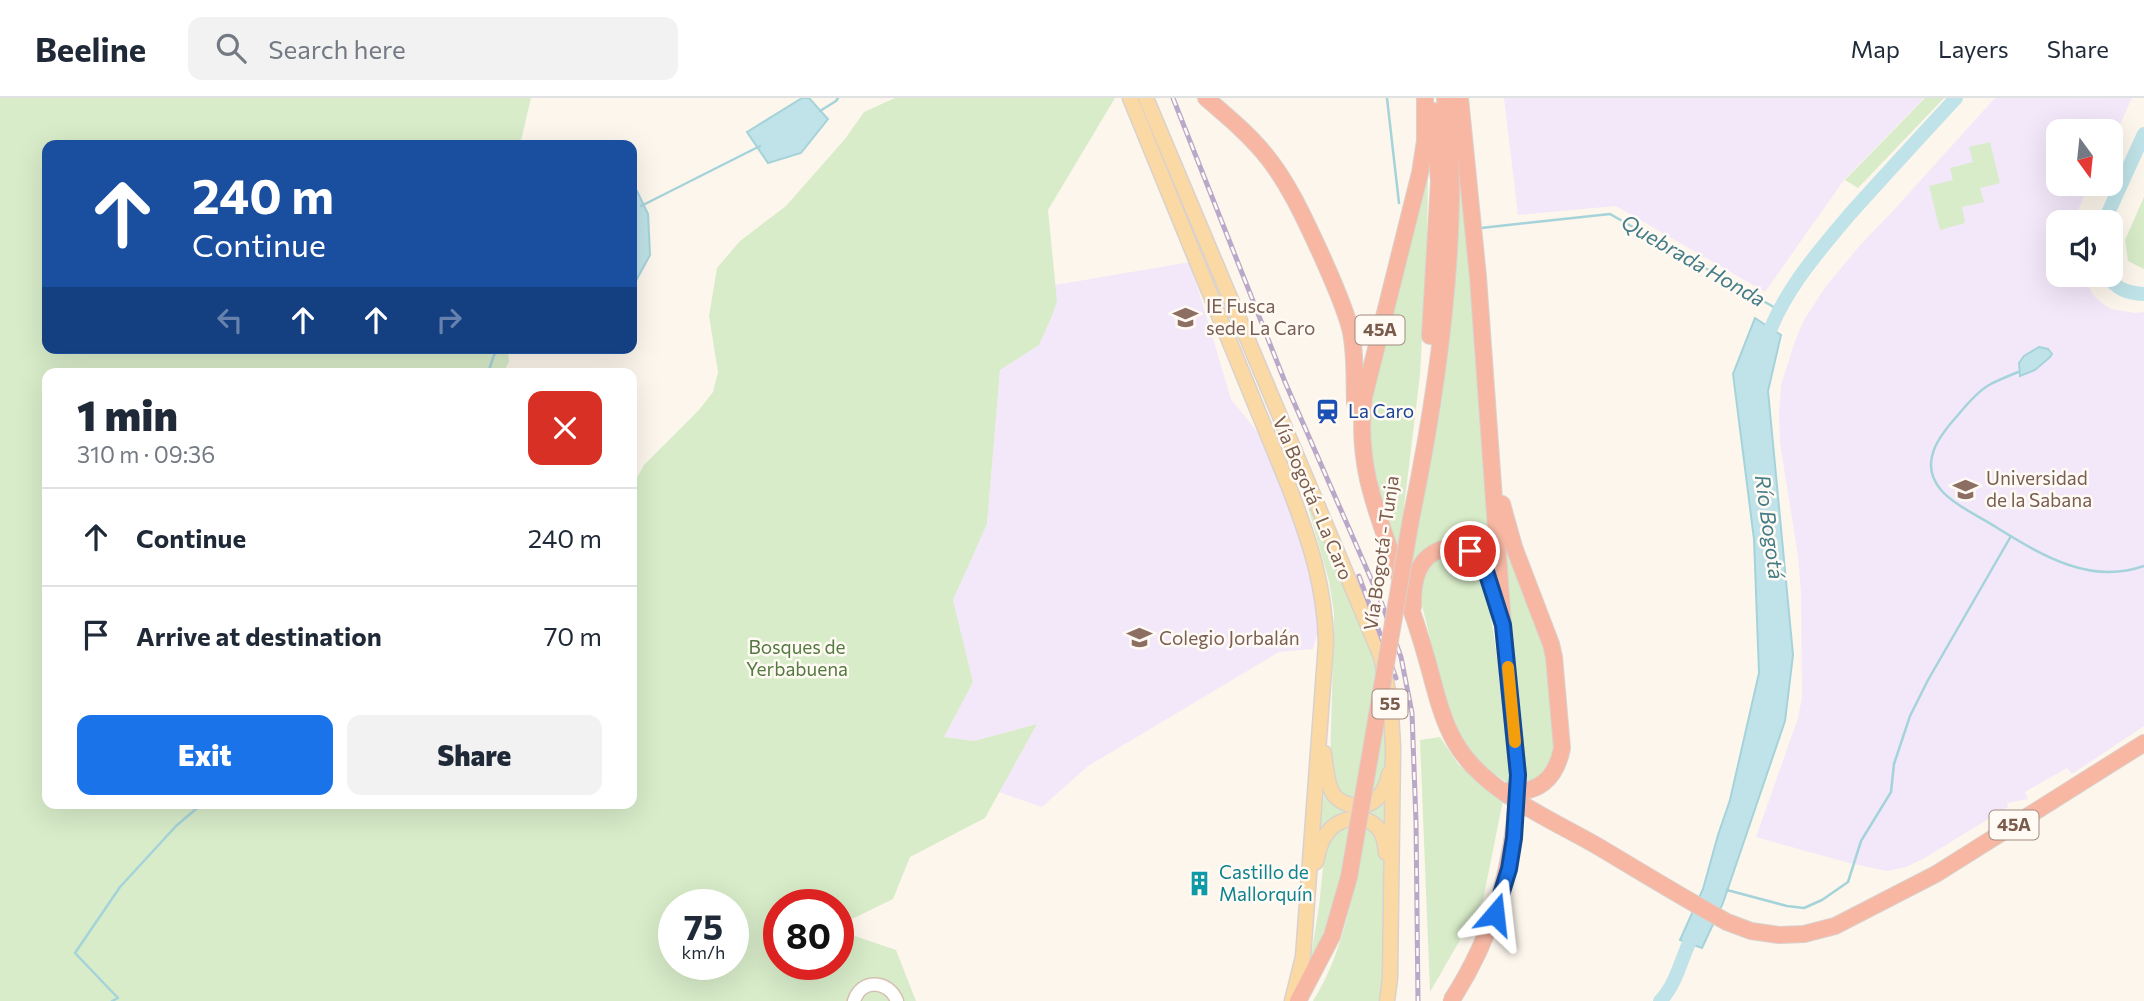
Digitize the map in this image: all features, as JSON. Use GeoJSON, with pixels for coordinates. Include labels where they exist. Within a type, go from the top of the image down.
{"type":"FeatureCollection","features":[{"type":"Feature","properties":{"kind":"highway"},"geometry":{"type":"LineString","coordinates":[[1206,98],[1251,138],[1279,173],[1311,233],[1339,295],[1350,329],[1355,411],[1363,459]]}},
{"type":"Feature","properties":{"kind":"highway","name":"45A"},"geometry":{"type":"LineString","coordinates":[[1425,98],[1425,141],[1420,173],[1364,397],[1361,417],[1363,459],[1370,492],[1413,615],[1439,706],[1448,729],[1466,759],[1477,771],[1535,812],[1727,922],[1751,931],[1793,935],[1816,932],[1845,922],[1936,874],[2144,743]]}},
{"type":"Feature","properties":{"kind":"highway","name":"Vía Bogotá - Tunja"},"geometry":{"type":"LineString","coordinates":[[1298,1001],[1332,936],[1349,877],[1410,519],[1426,377],[1436,243],[1438,182],[1432,98]]}},
{"type":"Feature","properties":{"kind":"highway","name":"55"},"geometry":{"type":"LineString","coordinates":[[1410,519],[1423,463],[1432,402],[1451,225],[1451,170],[1445,98]]}},
{"type":"Feature","properties":{"kind":"highway"},"geometry":{"type":"LineString","coordinates":[[1451,1001],[1477,957],[1500,899],[1514,838],[1518,775],[1503,625],[1478,277],[1460,98]]}},
{"type":"Feature","properties":{"kind":"highway"},"geometry":{"type":"LineString","coordinates":[[1489,418],[1496,473],[1506,520],[1554,657],[1561,731],[1559,760],[1546,781],[1527,791],[1503,790]]}},
{"type":"Feature","properties":{"kind":"highway"},"geometry":{"type":"LineString","coordinates":[[1413,615],[1419,567],[1427,556],[1438,550],[1460,548],[1478,556],[1484,565],[1503,625]]}},
{"type":"Feature","properties":{"kind":"main road","name":"Vía Bogotá - La Caro"},"geometry":{"type":"LineString","coordinates":[[1130,98],[1289,487],[1311,548],[1324,598],[1326,643],[1303,957],[1292,1001]]}},
{"type":"Feature","properties":{"kind":"main road","name":"Vía Bogotá - La Caro"},"geometry":{"type":"LineString","coordinates":[[1146,98],[1380,654],[1390,701],[1393,749],[1390,978],[1387,1001]]}},
{"type":"Feature","properties":{"kind":"main road"},"geometry":{"type":"LineString","coordinates":[[1320,731],[1332,793],[1339,800],[1359,807],[1378,799],[1388,780],[1393,749]]}},
{"type":"Feature","properties":{"kind":"main road"},"geometry":{"type":"LineString","coordinates":[[1308,893],[1325,835],[1338,823],[1348,819],[1365,820],[1381,832],[1385,842],[1390,928]]}},
{"type":"Feature","properties":{"kind":"street"},"geometry":{"type":"LineString","coordinates":[[854,1001],[860,989],[882,984],[890,989],[897,1001]]}},
{"type":"Feature","properties":{"kind":"shaded area"},"geometry":{"type":"Polygon","coordinates":[[[1504,98],[1924,98],[1844,180],[1765,292],[1616,206],[1518,215],[1504,98]]]}},
{"type":"Feature","properties":{"kind":"shaded area","name":"Universidad de la Sabana"},"geometry":{"type":"Polygon","coordinates":[[[1995,98],[2132,98],[2122,119],[2046,119],[2046,196],[2084,196],[2078,210],[2046,210],[2046,287],[2088,287],[2094,296],[2111,309],[2144,312],[2144,726],[2072,774],[2067,768],[2025,792],[2028,799],[2007,803],[2008,807],[1923,859],[1906,867],[1887,871],[1756,837],[1798,718],[1802,697],[1801,593],[1798,556],[1780,443],[1781,385],[1804,320],[1826,286],[1995,98]]]}},
{"type":"Feature","properties":{"kind":"shaded area"},"geometry":{"type":"Polygon","coordinates":[[[1190,262],[1231,399],[1259,434],[1306,554],[1308,574],[1316,595],[1319,627],[1313,649],[1279,652],[1088,766],[1042,807],[999,792],[1037,724],[974,741],[944,737],[973,682],[953,600],[987,524],[1000,370],[1039,345],[1057,301],[1055,285],[1190,262]]]}},
{"type":"Feature","properties":{"kind":"green space","name":"Bosques de Yerbabuena"},"geometry":{"type":"Polygon","coordinates":[[[0,98],[531,98],[521,140],[42,140],[42,354],[508,354],[509,362],[506,368],[42,368],[42,809],[637,809],[637,478],[644,465],[699,410],[713,392],[718,372],[709,316],[717,268],[740,241],[786,206],[845,139],[864,112],[895,98],[1115,98],[1048,210],[1057,301],[1039,345],[1000,370],[987,524],[953,600],[973,682],[944,737],[974,741],[1037,724],[985,818],[910,857],[893,899],[854,918],[854,889],[763,889],[763,980],[854,980],[854,936],[896,950],[916,1001],[0,1001],[0,98]]]}},
{"type":"Feature","properties":{"kind":"green space"},"geometry":{"type":"Polygon","coordinates":[[[1925,98],[1944,98],[1858,188],[1845,180],[1925,98]]]}},
{"type":"Feature","properties":{"kind":"green space"},"geometry":{"type":"Polygon","coordinates":[[[1453,115],[1473,303],[1484,482],[1493,575],[1476,546],[1461,540],[1451,541],[1432,546],[1416,557],[1411,565],[1410,585],[1377,488],[1369,452],[1369,405],[1428,176],[1420,375],[1404,507],[1418,510],[1453,115]]]}},
{"type":"Feature","properties":{"kind":"green space"},"geometry":{"type":"Polygon","coordinates":[[[1990,142],[2000,183],[1980,188],[1984,202],[1962,207],[1965,223],[1940,230],[1929,186],[1953,180],[1950,168],[1973,162],[1969,147],[1990,142]]]}},
{"type":"Feature","properties":{"kind":"green space"},"geometry":{"type":"Polygon","coordinates":[[[2144,197],[2144,269],[2128,261],[2125,240],[2144,197]]]}},
{"type":"Feature","properties":{"kind":"green space"},"geometry":{"type":"Polygon","coordinates":[[[1300,479],[1376,661],[1387,734],[1384,777],[1375,796],[1349,799],[1339,794],[1330,769],[1334,613],[1329,581],[1300,479]]]}},
{"type":"Feature","properties":{"kind":"green space"},"geometry":{"type":"Polygon","coordinates":[[[1498,526],[1548,658],[1557,750],[1553,768],[1523,788],[1498,526]]]}},
{"type":"Feature","properties":{"kind":"green space"},"geometry":{"type":"Polygon","coordinates":[[[1460,552],[1471,557],[1485,577],[1508,731],[1511,785],[1481,763],[1462,737],[1446,697],[1418,591],[1420,578],[1435,558],[1460,552]]]}},
{"type":"Feature","properties":{"kind":"green space"},"geometry":{"type":"Polygon","coordinates":[[[1440,737],[1458,764],[1503,800],[1483,900],[1430,992],[1420,740],[1440,737]]]}},
{"type":"Feature","properties":{"kind":"green space"},"geometry":{"type":"Polygon","coordinates":[[[1325,781],[1343,807],[1388,793],[1388,834],[1366,815],[1319,838],[1325,781]]]}},
{"type":"Feature","properties":{"kind":"green space"},"geometry":{"type":"Polygon","coordinates":[[[1351,823],[1331,917],[1310,963],[1325,849],[1331,833],[1351,823]]]}},
{"type":"Feature","properties":{"kind":"green space"},"geometry":{"type":"Polygon","coordinates":[[[1366,826],[1376,838],[1386,881],[1382,1001],[1313,1001],[1334,960],[1341,938],[1353,894],[1366,826]]]}},
{"type":"Feature","properties":{"kind":"water"},"geometry":{"type":"Polygon","coordinates":[[[802,98],[809,98],[828,119],[801,153],[768,163],[747,132],[802,98]]]}},
{"type":"Feature","properties":{"kind":"water"},"geometry":{"type":"Polygon","coordinates":[[[637,191],[648,214],[650,255],[637,279],[637,191]]]}},
{"type":"Feature","properties":{"kind":"water"},"geometry":{"type":"Polygon","coordinates":[[[1755,318],[1781,335],[1768,391],[1793,655],[1785,721],[1723,903],[1702,948],[1680,940],[1703,889],[1730,800],[1759,673],[1754,539],[1733,374],[1755,318]]]}},
{"type":"Feature","properties":{"kind":"water"},"geometry":{"type":"Polygon","coordinates":[[[2039,347],[2048,349],[2052,354],[2035,370],[2020,376],[2019,363],[2024,356],[2039,347]]]}},
{"type":"Feature","properties":{"kind":"waterway","name":"Quebrada Honda"},"geometry":{"type":"LineString","coordinates":[[820,111],[838,98]]}},
{"type":"Feature","properties":{"kind":"waterway","name":"Quebrada Honda"},"geometry":{"type":"LineString","coordinates":[[1387,98],[1399,203]]}},
{"type":"Feature","properties":{"kind":"waterway","name":"Río Bogotá"},"geometry":{"type":"LineString","coordinates":[[1765,344],[1780,308],[1813,259],[1850,214],[1956,98]]}},
{"type":"Feature","properties":{"kind":"waterway","name":"Río Bogotá"},"geometry":{"type":"LineString","coordinates":[[2109,210],[2144,134]]}},
{"type":"Feature","properties":{"kind":"waterway","name":"Quebrada Honda"},"geometry":{"type":"LineString","coordinates":[[641,206],[760,146]]}},
{"type":"Feature","properties":{"kind":"waterway","name":"Quebrada Honda"},"geometry":{"type":"LineString","coordinates":[[1481,228],[1610,214],[1779,310]]}},
{"type":"Feature","properties":{"kind":"waterway","name":"Río Bogotá"},"geometry":{"type":"LineString","coordinates":[[2119,287],[2132,293],[2144,294]]}},
{"type":"Feature","properties":{"kind":"waterway","name":"Quebrada Honda"},"geometry":{"type":"LineString","coordinates":[[490,368],[495,354]]}},
{"type":"Feature","properties":{"kind":"waterway"},"geometry":{"type":"LineString","coordinates":[[2018,372],[1980,391],[1944,432],[1931,460],[1934,480],[1947,496],[1961,506],[2050,558],[2086,570],[2105,572],[2144,566]]}},
{"type":"Feature","properties":{"kind":"waterway"},"geometry":{"type":"LineString","coordinates":[[1727,890],[1804,908],[1822,900],[1848,882],[1861,841],[1891,792],[1894,764],[1910,716],[2011,536]]}},
{"type":"Feature","properties":{"kind":"waterway","name":"Quebrada Honda"},"geometry":{"type":"LineString","coordinates":[[112,1001],[118,998],[75,953],[120,887],[176,826],[196,809]]}},
{"type":"Feature","properties":{"kind":"waterway","name":"Río Bogotá"},"geometry":{"type":"LineString","coordinates":[[1660,1001],[1676,976],[1697,927]]}},
{"type":"Feature","properties":{"kind":"railway"},"geometry":{"type":"LineString","coordinates":[[1173,98],[1285,382],[1382,604],[1401,657],[1412,713],[1418,1001]]}},
{"type":"Feature","properties":{"kind":"railway"},"geometry":{"type":"LineString","coordinates":[[1359,576],[1396,678]]}},
{"type":"Feature","properties":{"kind":"slow traffic"},"geometry":{"type":"LineString","coordinates":[[1508,667],[1515,742]]}},
{"type":"Feature","properties":{"kind":"place","name":"IE Fusca sede La Caro"},"geometry":{"type":"Point","coordinates":[1186,317]}},
{"type":"Feature","properties":{"kind":"place","name":"La Caro"},"geometry":{"type":"Point","coordinates":[1328,411]}},
{"type":"Feature","properties":{"kind":"place","name":"Universidad de la Sabana"},"geometry":{"type":"Point","coordinates":[1966,489]}},
{"type":"Feature","properties":{"kind":"place","name":"Colegio Jorbalán"},"geometry":{"type":"Point","coordinates":[1139,638]}},
{"type":"Feature","properties":{"kind":"place","name":"Castillo de Mallorquín"},"geometry":{"type":"Point","coordinates":[1199,883]}},
{"type":"Feature","properties":{"kind":"route"},"geometry":{"type":"LineString","coordinates":[[1470,551],[1478,556],[1489,576],[1503,625],[1518,775],[1509,869],[1495,914]]}}]}
